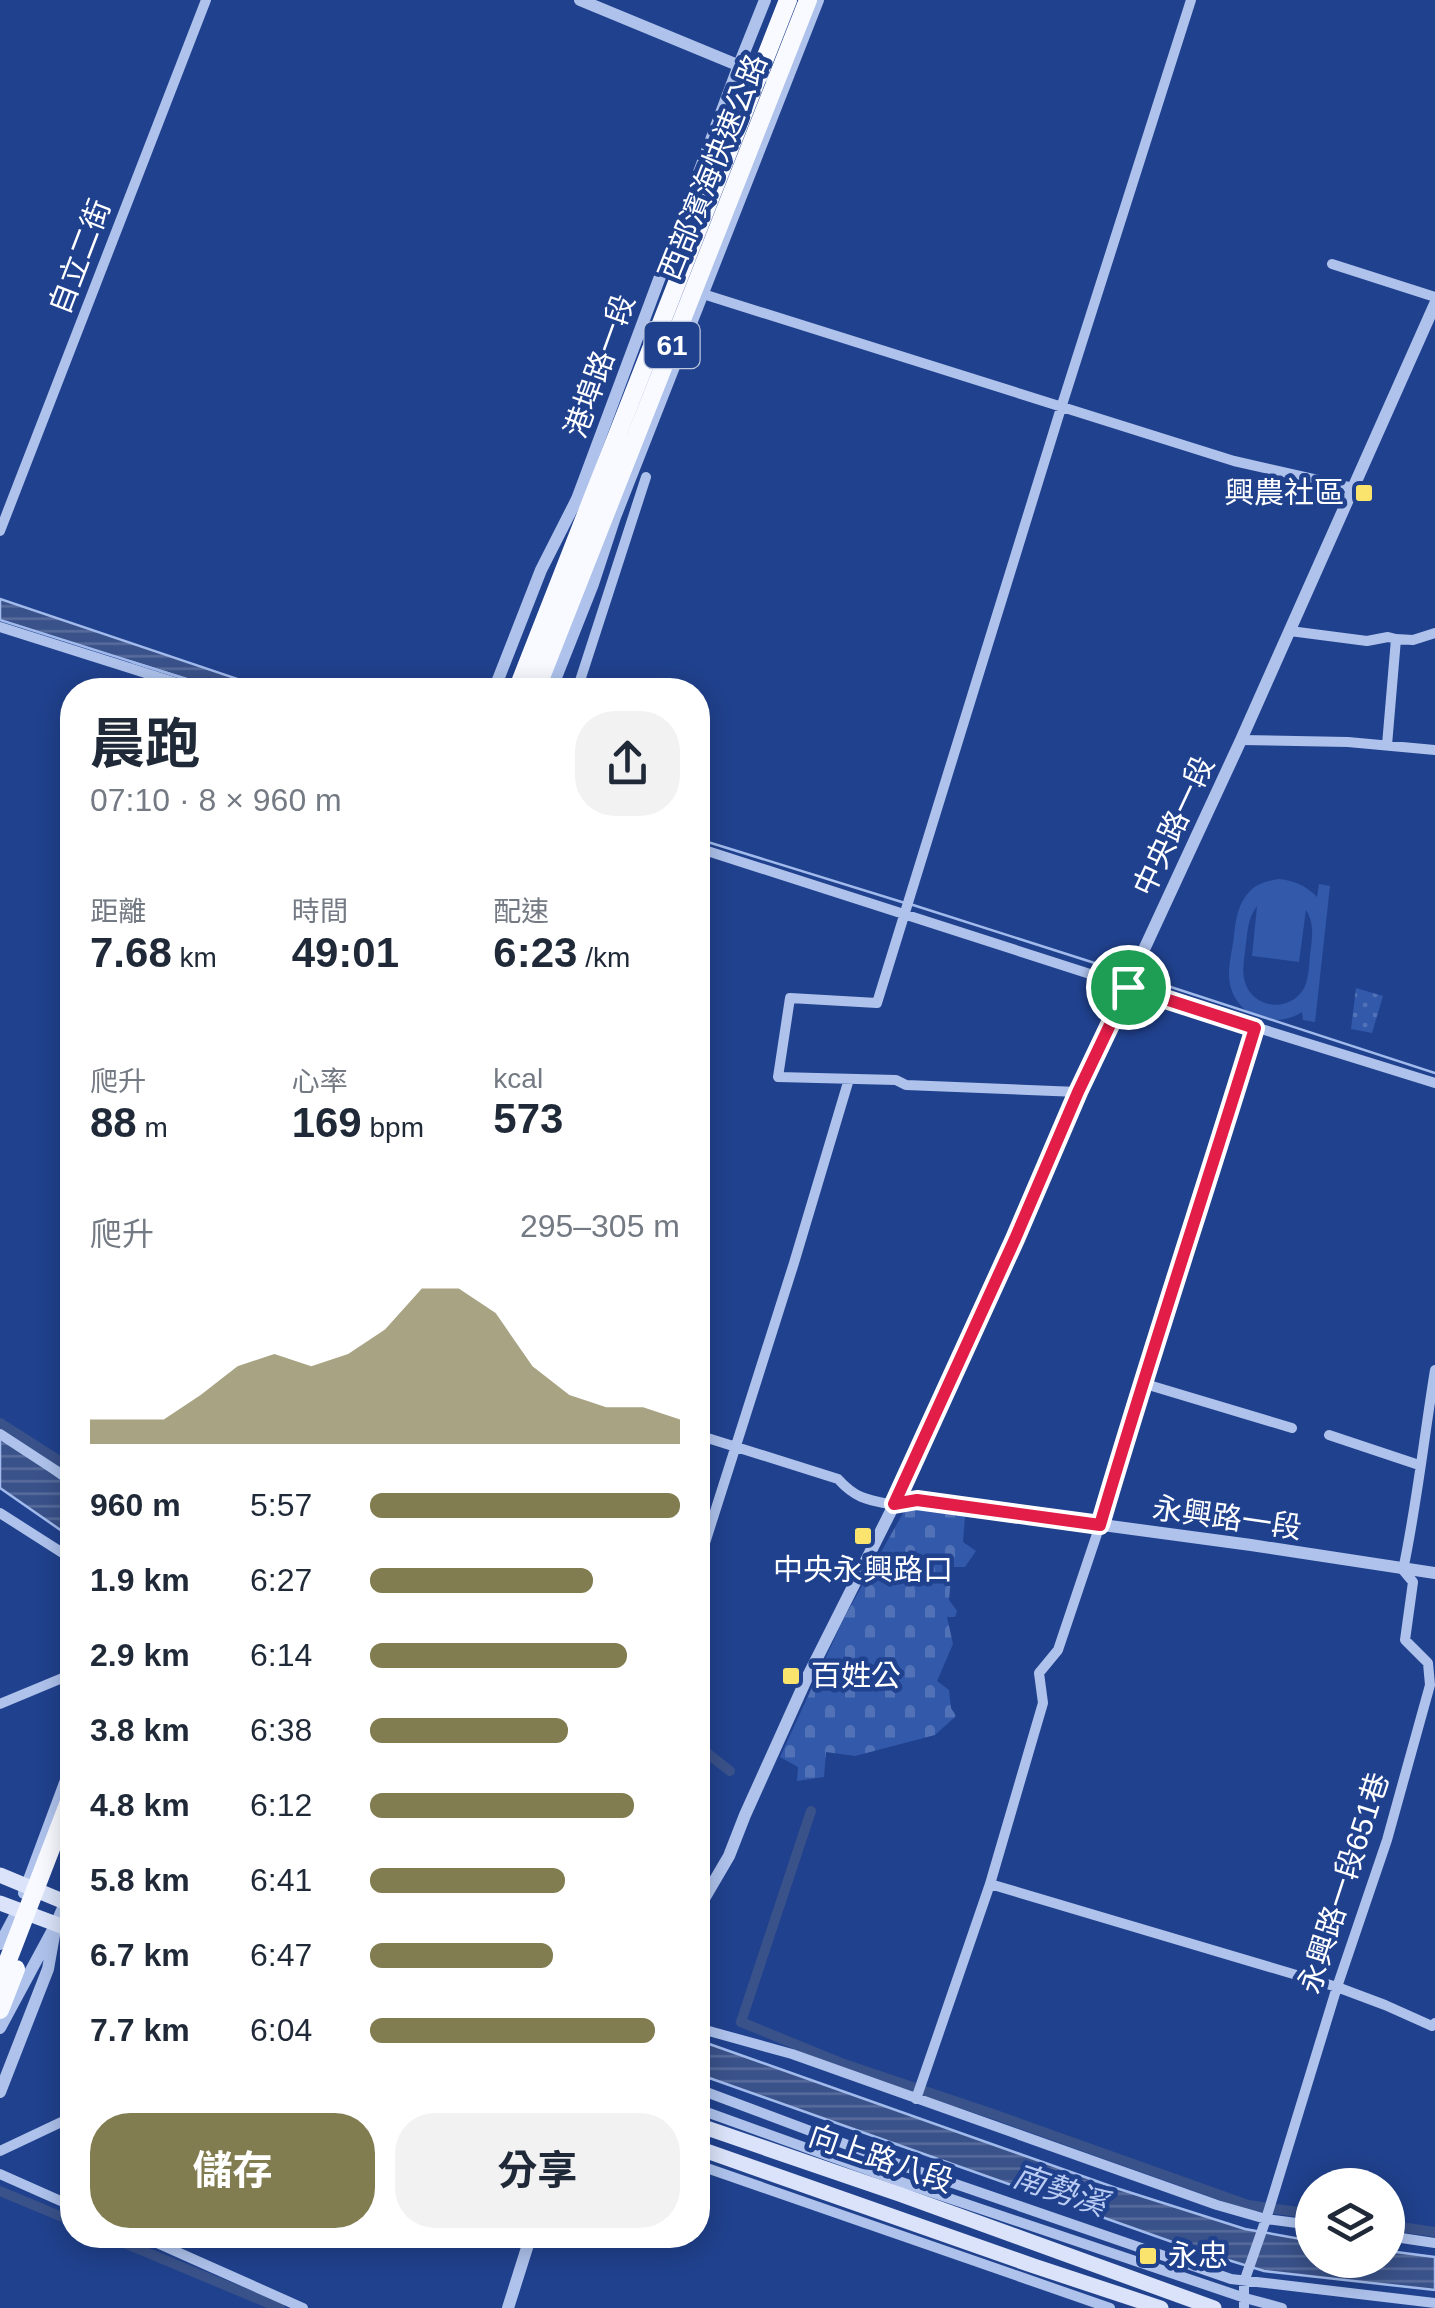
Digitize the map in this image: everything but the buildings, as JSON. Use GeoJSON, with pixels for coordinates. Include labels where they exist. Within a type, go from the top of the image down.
{"type":"FeatureCollection","features":[{"type":"Feature","properties":{"kind":"highway","name":"西部濱海快速公路"},"geometry":{"type":"LineString","coordinates":[[522,678],[788,0]]}},
{"type":"Feature","properties":{"kind":"highway","name":"西部濱海快速公路"},"geometry":{"type":"LineString","coordinates":[[541,678],[808,0]]}},
{"type":"Feature","properties":{"kind":"highway"},"geometry":{"type":"LineString","coordinates":[[0,1981],[60,1825]]}},
{"type":"Feature","properties":{"kind":"highway"},"geometry":{"type":"LineString","coordinates":[[0,2006],[60,1858]]}},
{"type":"Feature","properties":{"kind":"main road"},"geometry":{"type":"LineString","coordinates":[[0,1875],[60,1895]]}},
{"type":"Feature","properties":{"kind":"main road"},"geometry":{"type":"LineString","coordinates":[[0,1904],[60,1926]]}},
{"type":"Feature","properties":{"kind":"main road","name":"向上路八段"},"geometry":{"type":"LineString","coordinates":[[710,2127],[740,2132],[1214,2308]]}},
{"type":"Feature","properties":{"kind":"main road","name":"向上路八段"},"geometry":{"type":"LineString","coordinates":[[710,2156],[730,2168],[1161,2308]]}},
{"type":"Feature","properties":{"kind":"street","name":"自立二街"},"geometry":{"type":"LineString","coordinates":[[0,531],[206,0]]}},
{"type":"Feature","properties":{"kind":"street"},"geometry":{"type":"LineString","coordinates":[[580,0],[784,86]]}},
{"type":"Feature","properties":{"kind":"street","name":"港埠路一段"},"geometry":{"type":"LineString","coordinates":[[499,678],[541,570],[576,499],[765,0]]}},
{"type":"Feature","properties":{"kind":"street"},"geometry":{"type":"LineString","coordinates":[[555,678],[818,0]]}},
{"type":"Feature","properties":{"kind":"street"},"geometry":{"type":"LineString","coordinates":[[1078,1092],[778,1077],[790,998],[877,1003],[1191,0]]}},
{"type":"Feature","properties":{"kind":"street"},"geometry":{"type":"LineString","coordinates":[[1332,264],[1435,300]]}},
{"type":"Feature","properties":{"kind":"street"},"geometry":{"type":"LineString","coordinates":[[703,294],[1234,460],[1353,488]]}},
{"type":"Feature","properties":{"kind":"street","name":"中央路一段"},"geometry":{"type":"LineString","coordinates":[[710,1889],[729,1856],[798,1699],[894,1504],[1015,1239],[1435,300]]}},
{"type":"Feature","properties":{"kind":"street"},"geometry":{"type":"LineString","coordinates":[[581,678],[646,477]]}},
{"type":"Feature","properties":{"kind":"street"},"geometry":{"type":"LineString","coordinates":[[560,608],[576,499]]}},
{"type":"Feature","properties":{"kind":"street"},"geometry":{"type":"LineString","coordinates":[[533,678],[560,608],[616,516]]}},
{"type":"Feature","properties":{"kind":"street"},"geometry":{"type":"LineString","coordinates":[[0,627],[162,678]]}},
{"type":"Feature","properties":{"kind":"street"},"geometry":{"type":"LineString","coordinates":[[1290,631],[1367,641],[1414,640],[1435,633]]}},
{"type":"Feature","properties":{"kind":"street"},"geometry":{"type":"LineString","coordinates":[[1387,746],[1396,639]]}},
{"type":"Feature","properties":{"kind":"street"},"geometry":{"type":"LineString","coordinates":[[1241,740],[1348,742],[1435,750]]}},
{"type":"Feature","properties":{"kind":"street"},"geometry":{"type":"LineString","coordinates":[[710,852],[1435,1083]]}},
{"type":"Feature","properties":{"kind":"street"},"geometry":{"type":"LineString","coordinates":[[916,2099],[990,1884],[1043,1703],[1039,1673],[1058,1650],[1100,1525],[1255,1028]]}},
{"type":"Feature","properties":{"kind":"street"},"geometry":{"type":"LineString","coordinates":[[710,1526],[849,1080]]}},
{"type":"Feature","properties":{"kind":"street"},"geometry":{"type":"LineString","coordinates":[[1403,1570],[1415,1515],[1435,1370]]}},
{"type":"Feature","properties":{"kind":"street"},"geometry":{"type":"LineString","coordinates":[[1142,1383],[1292,1428]]}},
{"type":"Feature","properties":{"kind":"street"},"geometry":{"type":"LineString","coordinates":[[0,1434],[60,1473]]}},
{"type":"Feature","properties":{"kind":"street"},"geometry":{"type":"LineString","coordinates":[[1329,1435],[1419,1465]]}},
{"type":"Feature","properties":{"kind":"street"},"geometry":{"type":"LineString","coordinates":[[710,1438],[838,1479],[862,1498],[894,1504]]}},
{"type":"Feature","properties":{"kind":"street","name":"永興路一段"},"geometry":{"type":"LineString","coordinates":[[894,1504],[917,1500],[1435,1573]]}},
{"type":"Feature","properties":{"kind":"street"},"geometry":{"type":"LineString","coordinates":[[0,1513],[60,1551]]}},
{"type":"Feature","properties":{"kind":"street","name":"永興路一段651巷"},"geometry":{"type":"LineString","coordinates":[[1244,2282],[1387,1840],[1430,1684],[1428,1663],[1405,1640],[1413,1582],[1403,1570]]}},
{"type":"Feature","properties":{"kind":"street"},"geometry":{"type":"LineString","coordinates":[[0,1704],[60,1679]]}},
{"type":"Feature","properties":{"kind":"street"},"geometry":{"type":"LineString","coordinates":[[0,1944],[18,1910],[60,1797]]}},
{"type":"Feature","properties":{"kind":"street"},"geometry":{"type":"LineString","coordinates":[[990,1884],[1337,1987],[1432,2026],[1435,2023]]}},
{"type":"Feature","properties":{"kind":"street"},"geometry":{"type":"LineString","coordinates":[[0,2006],[18,1910]]}},
{"type":"Feature","properties":{"kind":"street"},"geometry":{"type":"LineString","coordinates":[[0,2028],[60,1933]]}},
{"type":"Feature","properties":{"kind":"street"},"geometry":{"type":"LineString","coordinates":[[0,2092],[60,1938]]}},
{"type":"Feature","properties":{"kind":"street"},"geometry":{"type":"LineString","coordinates":[[710,2031],[792,2054],[1217,2204],[1295,2222]]}},
{"type":"Feature","properties":{"kind":"street"},"geometry":{"type":"LineString","coordinates":[[710,2093],[927,2174],[1231,2279],[1435,2303]]}},
{"type":"Feature","properties":{"kind":"street"},"geometry":{"type":"LineString","coordinates":[[710,2116],[740,2132],[904,2182],[1245,2303],[1282,2308]]}},
{"type":"Feature","properties":{"kind":"street"},"geometry":{"type":"LineString","coordinates":[[0,2151],[60,2124]]}},
{"type":"Feature","properties":{"kind":"street"},"geometry":{"type":"LineString","coordinates":[[730,2168],[740,2132]]}},
{"type":"Feature","properties":{"kind":"street"},"geometry":{"type":"LineString","coordinates":[[710,2166],[730,2168],[1110,2308]]}},
{"type":"Feature","properties":{"kind":"street"},"geometry":{"type":"LineString","coordinates":[[0,2174],[60,2201]]}},
{"type":"Feature","properties":{"kind":"street"},"geometry":{"type":"LineString","coordinates":[[1405,2239],[1435,2243]]}},
{"type":"Feature","properties":{"kind":"street"},"geometry":{"type":"LineString","coordinates":[[167,2248],[303,2308]]}},
{"type":"Feature","properties":{"kind":"street"},"geometry":{"type":"LineString","coordinates":[[508,2308],[527,2248]]}},
{"type":"Feature","properties":{"kind":"street"},"geometry":{"type":"LineString","coordinates":[[1244,2282],[1245,2303]]}},
{"type":"Feature","properties":{"kind":"green space"},"geometry":{"type":"Polygon","coordinates":[[[1279,879],[1300,884],[1317,897],[1319,884],[1330,886],[1315,1022],[1303,1020],[1302,1012],[1278,1020],[1254,1015],[1236,999],[1231,988],[1230,964],[1240,906],[1253,888],[1279,879]],[[1257,906],[1249,924],[1244,963],[1249,991],[1264,1003],[1292,1001],[1307,979],[1312,937],[1306,910],[1299,962],[1252,956],[1257,906]]]}},
{"type":"Feature","properties":{"kind":"green space"},"geometry":{"type":"Polygon","coordinates":[[[1356,988],[1383,996],[1372,1033],[1351,1029],[1356,988]]]}},
{"type":"Feature","properties":{"kind":"green space"},"geometry":{"type":"Polygon","coordinates":[[[907,1506],[965,1517],[963,1542],[976,1551],[965,1567],[952,1567],[949,1600],[957,1611],[955,1617],[947,1617],[953,1644],[937,1681],[949,1690],[956,1716],[935,1735],[855,1756],[826,1752],[824,1777],[797,1781],[798,1767],[780,1757],[844,1618],[907,1506]]]}},
{"type":"Feature","properties":{"kind":"water"},"geometry":{"type":"Polygon","coordinates":[[[0,599],[234,678],[183,678],[0,620],[0,599]]]}},
{"type":"Feature","properties":{"kind":"water"},"geometry":{"type":"Polygon","coordinates":[[[0,1434],[60,1478],[60,1530],[0,1488],[0,1434]]]}},
{"type":"Feature","properties":{"kind":"water","name":"南勢溪"},"geometry":{"type":"Polygon","coordinates":[[[710,2044],[1116,2188],[1245,2229],[1295,2238],[1295,2274],[1264,2271],[710,2078],[710,2044]]]}},
{"type":"Feature","properties":{"kind":"water"},"geometry":{"type":"Polygon","coordinates":[[[1405,2253],[1435,2257],[1435,2290],[1327,2278],[1405,2278],[1405,2253]]]}},
{"type":"Feature","properties":{"kind":"waterway"},"geometry":{"type":"LineString","coordinates":[[132,662],[183,678]]}},
{"type":"Feature","properties":{"kind":"waterway"},"geometry":{"type":"LineString","coordinates":[[710,843],[905,903]]}},
{"type":"Feature","properties":{"kind":"waterway"},"geometry":{"type":"LineString","coordinates":[[913,905],[1129,974]]}},
{"type":"Feature","properties":{"kind":"waterway"},"geometry":{"type":"LineString","coordinates":[[1137,976],[1435,1073]]}},
{"type":"Feature","properties":{"kind":"waterway"},"geometry":{"type":"LineString","coordinates":[[0,1423],[60,1461]]}},
{"type":"Feature","properties":{"kind":"waterway"},"geometry":{"type":"LineString","coordinates":[[710,1755],[730,1771]]}},
{"type":"Feature","properties":{"kind":"waterway"},"geometry":{"type":"LineString","coordinates":[[811,1811],[741,2022],[841,2063],[1248,2205],[1295,2212]]}},
{"type":"Feature","properties":{"kind":"waterway"},"geometry":{"type":"LineString","coordinates":[[0,2191],[60,2216]]}},
{"type":"Feature","properties":{"kind":"waterway"},"geometry":{"type":"LineString","coordinates":[[1405,2228],[1435,2232]]}},
{"type":"Feature","properties":{"kind":"waterway"},"geometry":{"type":"LineString","coordinates":[[136,2248],[280,2308]]}},
{"type":"Feature","properties":{"kind":"place","name":"興農社區"},"geometry":{"type":"Point","coordinates":[1364,493]}},
{"type":"Feature","properties":{"kind":"place","name":"中央永興路口"},"geometry":{"type":"Point","coordinates":[863,1536]}},
{"type":"Feature","properties":{"kind":"place","name":"百姓公"},"geometry":{"type":"Point","coordinates":[791,1676]}},
{"type":"Feature","properties":{"kind":"place","name":"永忠"},"geometry":{"type":"Point","coordinates":[1148,2256]}},
{"type":"Feature","properties":{"kind":"route"},"geometry":{"type":"LineString","coordinates":[[1128,987],[1255,1028],[1100,1525],[917,1500],[894,1504],[1128,987]]}}]}
